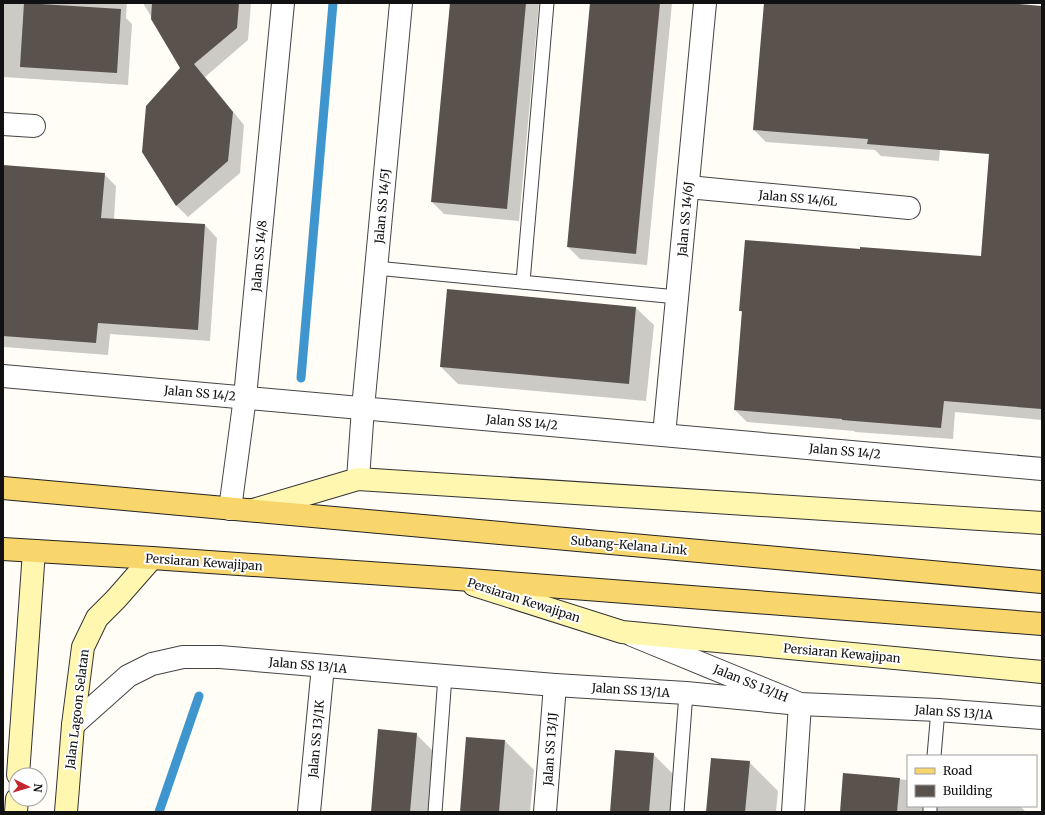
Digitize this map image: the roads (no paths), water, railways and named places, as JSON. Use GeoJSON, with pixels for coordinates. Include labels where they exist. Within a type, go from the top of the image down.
{"type":"FeatureCollection","features":[{"type":"Feature","properties":{"kind":"main road"},"geometry":{"type":"LineString","coordinates":[[3,488],[240,510],[358,480],[1042,524]]}},
{"type":"Feature","properties":{"kind":"main road","name":"Subang-Kelana Link"},"geometry":{"type":"LineString","coordinates":[[240,510],[1042,582]]}},
{"type":"Feature","properties":{"kind":"main road","name":"Persiaran Kewajipan"},"geometry":{"type":"LineString","coordinates":[[3,549],[457,579],[622,632],[1042,672]]}},
{"type":"Feature","properties":{"kind":"main road"},"geometry":{"type":"LineString","coordinates":[[19,767],[34,551]]}},
{"type":"Feature","properties":{"kind":"main road","name":"Jalan Lagoon Selatan"},"geometry":{"type":"LineString","coordinates":[[66,812],[73,725],[83,647],[97,618],[152,558]]}},
{"type":"Feature","properties":{"kind":"main road"},"geometry":{"type":"LineString","coordinates":[[457,579],[1042,624]]}},
{"type":"Feature","properties":{"kind":"street","name":"Jalan SS 14/8"},"geometry":{"type":"LineString","coordinates":[[240,510],[245,398],[283,3]]}},
{"type":"Feature","properties":{"kind":"street","name":"Jalan SS 14/5J"},"geometry":{"type":"LineString","coordinates":[[358,480],[363,408],[401,3]]}},
{"type":"Feature","properties":{"kind":"street","name":"Jalan SS 14/6J"},"geometry":{"type":"LineString","coordinates":[[664,435],[705,3]]}},
{"type":"Feature","properties":{"kind":"street"},"geometry":{"type":"LineString","coordinates":[[3,124],[34,126]]}},
{"type":"Feature","properties":{"kind":"street","name":"Jalan SS 14/6L"},"geometry":{"type":"LineString","coordinates":[[688,187],[909,208]]}},
{"type":"Feature","properties":{"kind":"street","name":"Jalan SS 14/2"},"geometry":{"type":"LineString","coordinates":[[3,376],[1042,469]]}},
{"type":"Feature","properties":{"kind":"street","name":"Jalan SS 13/1H"},"geometry":{"type":"LineString","coordinates":[[622,632],[800,704],[792,812]]}},
{"type":"Feature","properties":{"kind":"street","name":"Jalan SS 13/1A"},"geometry":{"type":"LineString","coordinates":[[73,725],[128,676],[152,664],[183,657],[220,657],[800,704],[938,710],[1042,718]]}},
{"type":"Feature","properties":{"kind":"street","name":"Jalan SS 13/1K"},"geometry":{"type":"LineString","coordinates":[[309,812],[323,666]]}},
{"type":"Feature","properties":{"kind":"street","name":"Jalan SS 13/1J"},"geometry":{"type":"LineString","coordinates":[[545,812],[555,685]]}},
{"type":"Feature","properties":{"kind":"lane"},"geometry":{"type":"LineString","coordinates":[[523,282],[547,3]]}},
{"type":"Feature","properties":{"kind":"lane"},"geometry":{"type":"LineString","coordinates":[[376,268],[677,297]]}},
{"type":"Feature","properties":{"kind":"lane"},"geometry":{"type":"LineString","coordinates":[[434,812],[445,676]]}},
{"type":"Feature","properties":{"kind":"lane"},"geometry":{"type":"LineString","coordinates":[[677,812],[686,694]]}},
{"type":"Feature","properties":{"kind":"lane"},"geometry":{"type":"LineString","coordinates":[[934,755],[938,710]]}},
{"type":"Feature","properties":{"kind":"waterway"},"geometry":{"type":"LineString","coordinates":[[301,378],[333,3]]}},
{"type":"Feature","properties":{"kind":"waterway"},"geometry":{"type":"LineString","coordinates":[[159,812],[199,696]]}}]}
